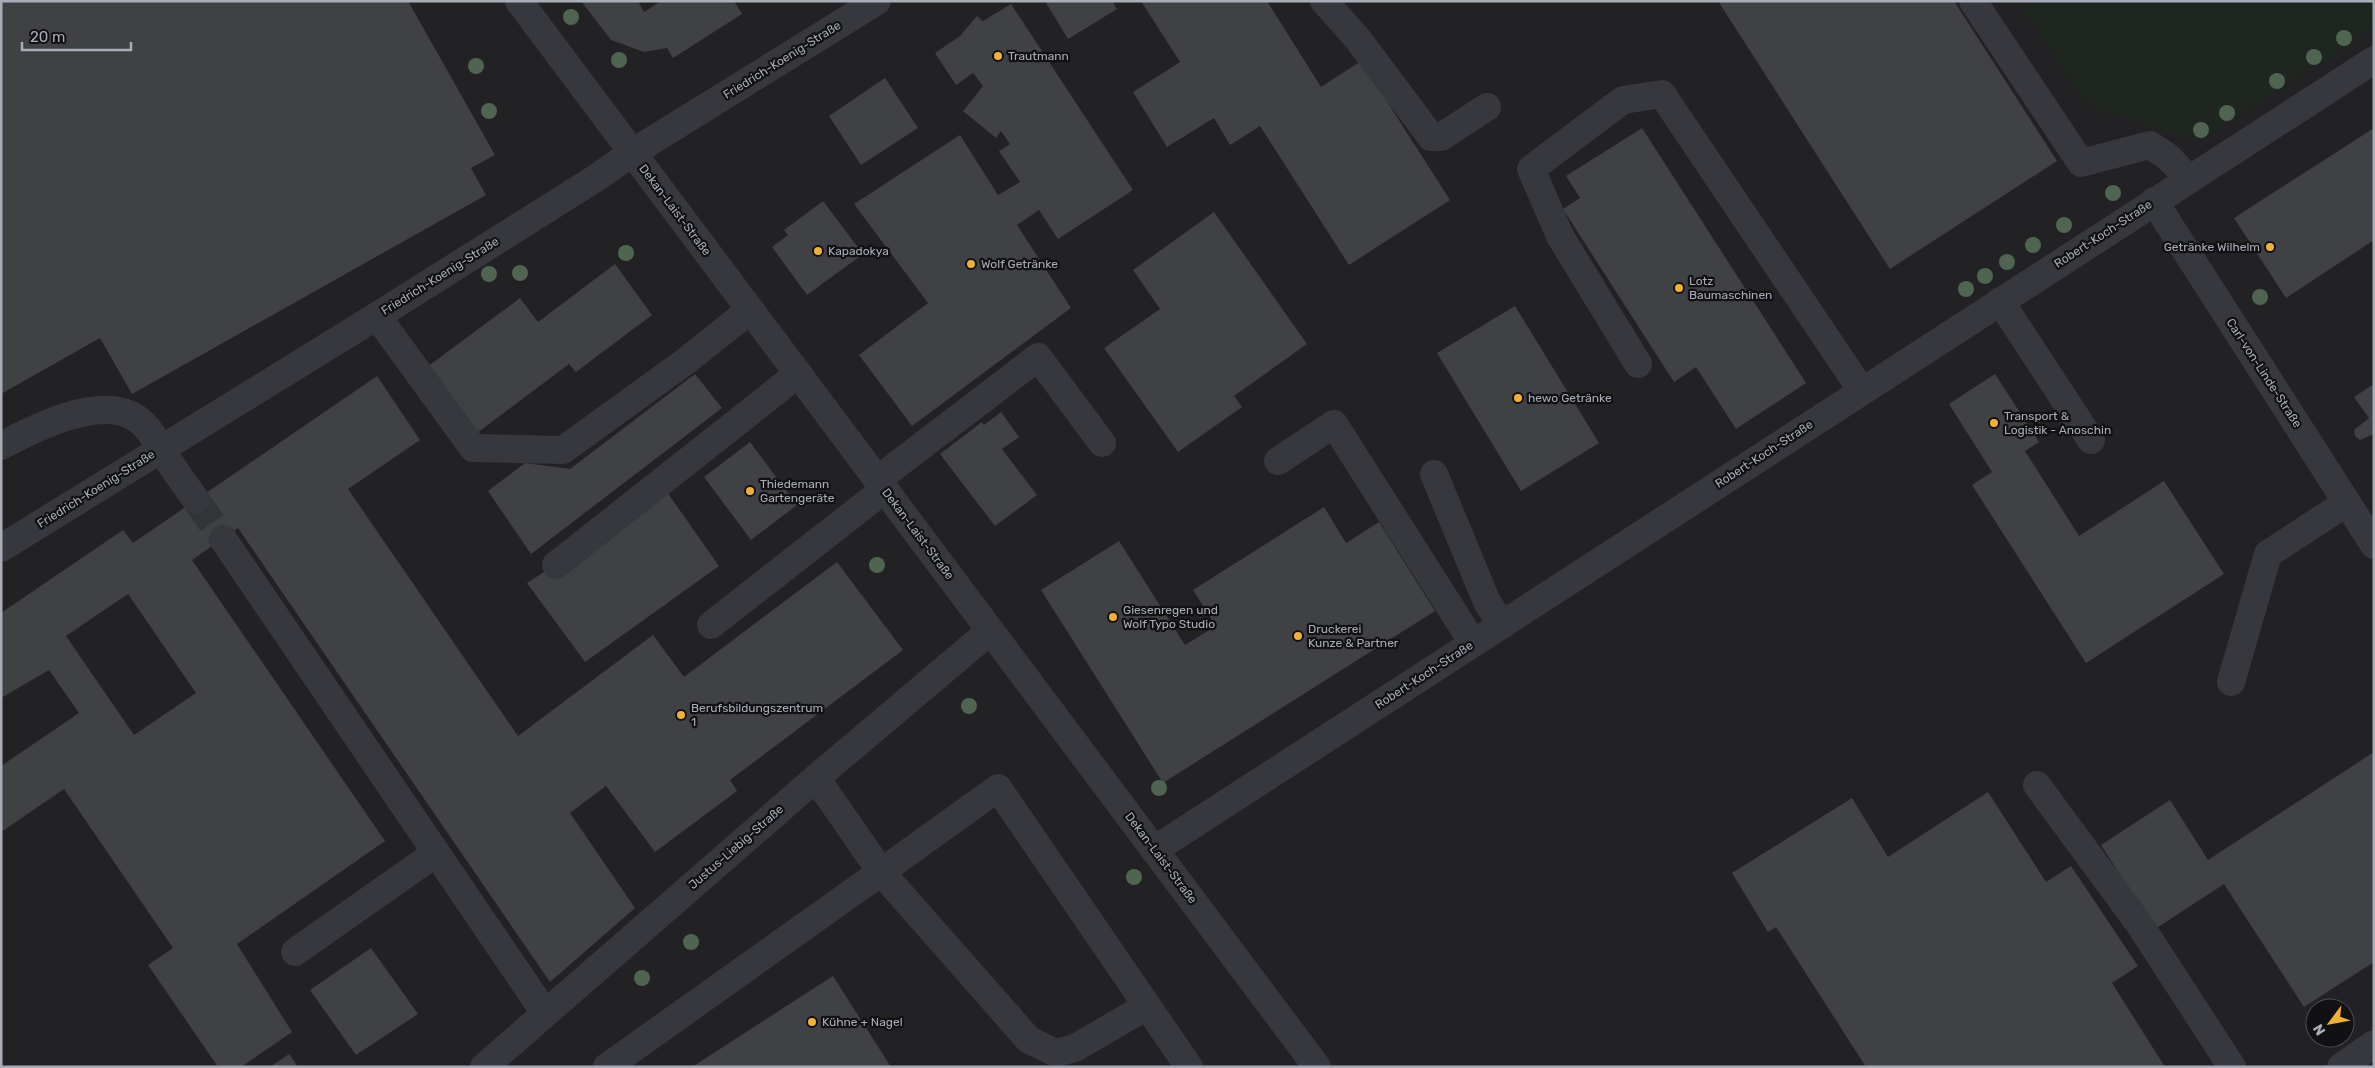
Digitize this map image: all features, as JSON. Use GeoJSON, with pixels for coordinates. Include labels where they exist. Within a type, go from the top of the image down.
{"type":"FeatureCollection","features":[{"type":"Feature","properties":{"kind":"street","name":"Dekan-Laist-Straße"},"geometry":{"type":"LineString","coordinates":[[519,1],[1317,1067]]}},
{"type":"Feature","properties":{"kind":"street","name":"Friedrich-Koenig-Straße"},"geometry":{"type":"LineString","coordinates":[[1,548],[378,316],[596,178],[632,153],[877,1]]}},
{"type":"Feature","properties":{"kind":"street"},"geometry":{"type":"LineString","coordinates":[[1324,1],[1357,38],[1431,137],[1441,137],[1487,107]]}},
{"type":"Feature","properties":{"kind":"street"},"geometry":{"type":"LineString","coordinates":[[1973,1],[2081,163],[2150,146],[2168,157],[2188,179]]}},
{"type":"Feature","properties":{"kind":"street","name":"Robert-Koch-Straße"},"geometry":{"type":"LineString","coordinates":[[1154,850],[2374,60]]}},
{"type":"Feature","properties":{"kind":"street"},"geometry":{"type":"LineString","coordinates":[[1638,364],[1560,236],[1531,169],[1623,100],[1662,94],[1862,391]]}},
{"type":"Feature","properties":{"kind":"street","name":"Carl-von-Linde-Straße"},"geometry":{"type":"LineString","coordinates":[[2154,201],[2374,545]]}},
{"type":"Feature","properties":{"kind":"street"},"geometry":{"type":"LineString","coordinates":[[2000,301],[2091,440]]}},
{"type":"Feature","properties":{"kind":"street"},"geometry":{"type":"LineString","coordinates":[[378,316],[473,448],[563,450],[686,361],[750,310]]}},
{"type":"Feature","properties":{"kind":"street"},"geometry":{"type":"LineString","coordinates":[[711,625],[1038,357],[1102,443]]}},
{"type":"Feature","properties":{"kind":"street"},"geometry":{"type":"LineString","coordinates":[[556,565],[798,374]]}},
{"type":"Feature","properties":{"kind":"street"},"geometry":{"type":"LineString","coordinates":[[1,446],[39,425],[84,411],[115,410],[134,416],[146,426],[196,500]]}},
{"type":"Feature","properties":{"kind":"street"},"geometry":{"type":"LineString","coordinates":[[1278,461],[1334,424],[1473,643]]}},
{"type":"Feature","properties":{"kind":"street"},"geometry":{"type":"LineString","coordinates":[[1434,474],[1487,602],[1502,624]]}},
{"type":"Feature","properties":{"kind":"street"},"geometry":{"type":"LineString","coordinates":[[2231,682],[2268,554],[2346,502]]}},
{"type":"Feature","properties":{"kind":"street"},"geometry":{"type":"LineString","coordinates":[[223,539],[545,1014]]}},
{"type":"Feature","properties":{"kind":"street","name":"Justus-Liebig-Straße"},"geometry":{"type":"LineString","coordinates":[[484,1067],[816,778],[990,631]]}},
{"type":"Feature","properties":{"kind":"street"},"geometry":{"type":"LineString","coordinates":[[816,778],[881,872],[1029,1040],[1056,1053],[1075,1048],[1147,1006]]}},
{"type":"Feature","properties":{"kind":"street"},"geometry":{"type":"LineString","coordinates":[[2037,786],[2140,925],[2232,1067]]}},
{"type":"Feature","properties":{"kind":"street"},"geometry":{"type":"LineString","coordinates":[[607,1067],[998,788],[1188,1067]]}},
{"type":"Feature","properties":{"kind":"street"},"geometry":{"type":"LineString","coordinates":[[295,952],[436,853]]}},
{"type":"Feature","properties":{"kind":"street"},"geometry":{"type":"LineString","coordinates":[[2341,1067],[2374,1044]]}},
{"type":"Feature","properties":{"kind":"shaded area"},"geometry":{"type":"Polygon","coordinates":[[[1,1],[2374,1],[2374,1067],[1,1067],[1,1]]]}},
{"type":"Feature","properties":{"kind":"shaded area"},"geometry":{"type":"Polygon","coordinates":[[[2018,1],[2374,1],[2374,28],[2198,142],[2087,106],[2018,1]]]}},
{"type":"Feature","properties":{"kind":"building"},"geometry":{"type":"Polygon","coordinates":[[[5,1],[408,1],[495,155],[471,168],[486,195],[132,394],[100,338],[1,394],[1,4],[5,1]]]}},
{"type":"Feature","properties":{"kind":"building"},"geometry":{"type":"Polygon","coordinates":[[[581,1],[638,1],[644,12],[661,1],[734,1],[742,14],[673,58],[667,48],[644,52],[611,40],[581,1]]]}},
{"type":"Feature","properties":{"kind":"building"},"geometry":{"type":"Polygon","coordinates":[[[1045,1],[1112,1],[1117,9],[1068,39],[1045,1]]]}},
{"type":"Feature","properties":{"kind":"building"},"geometry":{"type":"Polygon","coordinates":[[[1141,1],[1267,1],[1321,87],[1361,61],[1450,200],[1349,265],[1260,126],[1230,145],[1214,118],[1167,147],[1133,92],[1180,62],[1141,1]]]}},
{"type":"Feature","properties":{"kind":"building"},"geometry":{"type":"Polygon","coordinates":[[[1718,1],[1954,1],[2057,161],[1890,269],[1718,1]]]}},
{"type":"Feature","properties":{"kind":"building","name":"Wolf Getränke"},"geometry":{"type":"Polygon","coordinates":[[[1011,4],[1133,190],[1058,239],[1039,210],[1017,225],[1071,308],[912,426],[859,355],[928,303],[854,204],[960,135],[998,195],[1020,182],[999,151],[1010,144],[1001,131],[996,138],[963,111],[983,86],[973,73],[956,85],[935,53],[960,36],[977,16],[983,21],[1011,4]]]}},
{"type":"Feature","properties":{"kind":"building"},"geometry":{"type":"Polygon","coordinates":[[[885,78],[918,128],[861,165],[829,116],[885,78]]]}},
{"type":"Feature","properties":{"kind":"building","name":"Lotz Baumaschinen"},"geometry":{"type":"Polygon","coordinates":[[[1642,128],[1806,383],[1736,429],[1696,367],[1674,382],[1563,209],[1580,198],[1566,176],[1642,128]]]}},
{"type":"Feature","properties":{"kind":"building"},"geometry":{"type":"Polygon","coordinates":[[[2374,128],[2374,240],[2286,298],[2234,218],[2374,128]]]}},
{"type":"Feature","properties":{"kind":"building","name":"Kapadokya"},"geometry":{"type":"Polygon","coordinates":[[[823,201],[863,254],[807,295],[772,247],[788,235],[784,230],[823,201]]]}},
{"type":"Feature","properties":{"kind":"building"},"geometry":{"type":"Polygon","coordinates":[[[1214,212],[1307,344],[1234,396],[1242,407],[1178,452],[1104,348],[1160,309],[1133,270],[1214,212]]]}},
{"type":"Feature","properties":{"kind":"building"},"geometry":{"type":"Polygon","coordinates":[[[615,264],[652,315],[576,372],[569,364],[477,433],[427,367],[520,298],[538,322],[615,264]]]}},
{"type":"Feature","properties":{"kind":"building","name":"hewo Getränke"},"geometry":{"type":"Polygon","coordinates":[[[1515,306],[1599,443],[1521,491],[1437,353],[1515,306]]]}},
{"type":"Feature","properties":{"kind":"building"},"geometry":{"type":"Polygon","coordinates":[[[695,374],[722,408],[531,554],[488,491],[525,463],[570,469],[695,374]]]}},
{"type":"Feature","properties":{"kind":"building","name":"Transport & Logistik - Anoschin"},"geometry":{"type":"Polygon","coordinates":[[[1995,374],[2039,442],[2025,451],[2079,536],[2164,481],[2224,574],[2086,663],[1972,485],[1992,472],[1949,404],[1995,374]]]}},
{"type":"Feature","properties":{"kind":"building"},"geometry":{"type":"Polygon","coordinates":[[[377,376],[420,440],[348,489],[518,736],[653,635],[684,677],[837,562],[903,650],[730,780],[737,791],[655,852],[606,786],[570,813],[635,908],[550,982],[238,528],[192,560],[385,841],[237,944],[292,1032],[241,1067],[218,1067],[148,965],[173,948],[64,789],[1,832],[1,766],[79,713],[49,670],[1,698],[1,613],[123,530],[133,543],[377,376]],[[128,594],[66,636],[134,735],[196,693],[128,594]]]}},
{"type":"Feature","properties":{"kind":"building"},"geometry":{"type":"Polygon","coordinates":[[[2374,384],[2374,434],[2360,440],[2355,436],[2354,430],[2369,418],[2354,397],[2374,384]]]}},
{"type":"Feature","properties":{"kind":"building"},"geometry":{"type":"Polygon","coordinates":[[[1001,412],[1019,437],[1002,449],[1037,495],[995,526],[940,454],[982,422],[984,425],[1001,412]]]}},
{"type":"Feature","properties":{"kind":"building","name":"Thiedemann Gartengeräte"},"geometry":{"type":"Polygon","coordinates":[[[750,442],[797,505],[751,540],[704,477],[750,442]]]}},
{"type":"Feature","properties":{"kind":"building"},"geometry":{"type":"Polygon","coordinates":[[[667,492],[719,566],[585,662],[527,583],[667,492]]]}},
{"type":"Feature","properties":{"kind":"building","name":"Druckerei Kunze & Partner"},"geometry":{"type":"Polygon","coordinates":[[[1324,507],[1346,543],[1379,522],[1435,611],[1163,783],[1041,590],[1119,541],[1185,645],[1216,626],[1193,590],[1324,507]]]}},
{"type":"Feature","properties":{"kind":"building"},"geometry":{"type":"Polygon","coordinates":[[[2374,752],[2374,962],[2318,998],[2305,998],[2304,1007],[2224,884],[2155,929],[2101,845],[2170,800],[2208,860],[2374,752]]]}},
{"type":"Feature","properties":{"kind":"building"},"geometry":{"type":"Polygon","coordinates":[[[1988,792],[2046,882],[2071,866],[2138,966],[2112,983],[2165,1067],[1866,1067],[1776,927],[1768,932],[1732,873],[1852,798],[1888,857],[1988,792]]]}},
{"type":"Feature","properties":{"kind":"building"},"geometry":{"type":"Polygon","coordinates":[[[371,948],[418,1014],[356,1055],[310,990],[371,948]]]}},
{"type":"Feature","properties":{"kind":"building","name":"Kühne + Nagel"},"geometry":{"type":"Polygon","coordinates":[[[833,976],[891,1067],[692,1067],[833,976]]]}},
{"type":"Feature","properties":{"kind":"building"},"geometry":{"type":"Polygon","coordinates":[[[289,1054],[298,1067],[270,1067],[289,1054]]]}},
{"type":"Feature","properties":{"kind":"tunnel"},"geometry":{"type":"LineString","coordinates":[[196,500],[223,539]]}},
{"type":"Feature","properties":{"kind":"place","name":"Trautmann"},"geometry":{"type":"Point","coordinates":[998,56]}},
{"type":"Feature","properties":{"kind":"place","name":"Getränke Wilhelm"},"geometry":{"type":"Point","coordinates":[2270,247]}},
{"type":"Feature","properties":{"kind":"place","name":"Kapadokya"},"geometry":{"type":"Point","coordinates":[818,251]}},
{"type":"Feature","properties":{"kind":"place","name":"Wolf Getränke"},"geometry":{"type":"Point","coordinates":[971,264]}},
{"type":"Feature","properties":{"kind":"place","name":"Lotz Baumaschinen"},"geometry":{"type":"Point","coordinates":[1679,288]}},
{"type":"Feature","properties":{"kind":"place","name":"hewo Getränke"},"geometry":{"type":"Point","coordinates":[1518,398]}},
{"type":"Feature","properties":{"kind":"place","name":"Transport & Logistik - Anoschin"},"geometry":{"type":"Point","coordinates":[1994,423]}},
{"type":"Feature","properties":{"kind":"place","name":"Thiedemann Gartengeräte"},"geometry":{"type":"Point","coordinates":[750,491]}},
{"type":"Feature","properties":{"kind":"place","name":"Giesenregen und Wolf Typo Studio"},"geometry":{"type":"Point","coordinates":[1113,617]}},
{"type":"Feature","properties":{"kind":"place","name":"Druckerei Kunze & Partner"},"geometry":{"type":"Point","coordinates":[1298,636]}},
{"type":"Feature","properties":{"kind":"place","name":"Berufsbildungszentrum 1"},"geometry":{"type":"Point","coordinates":[681,715]}},
{"type":"Feature","properties":{"kind":"place","name":"Kühne + Nagel"},"geometry":{"type":"Point","coordinates":[812,1022]}}]}
